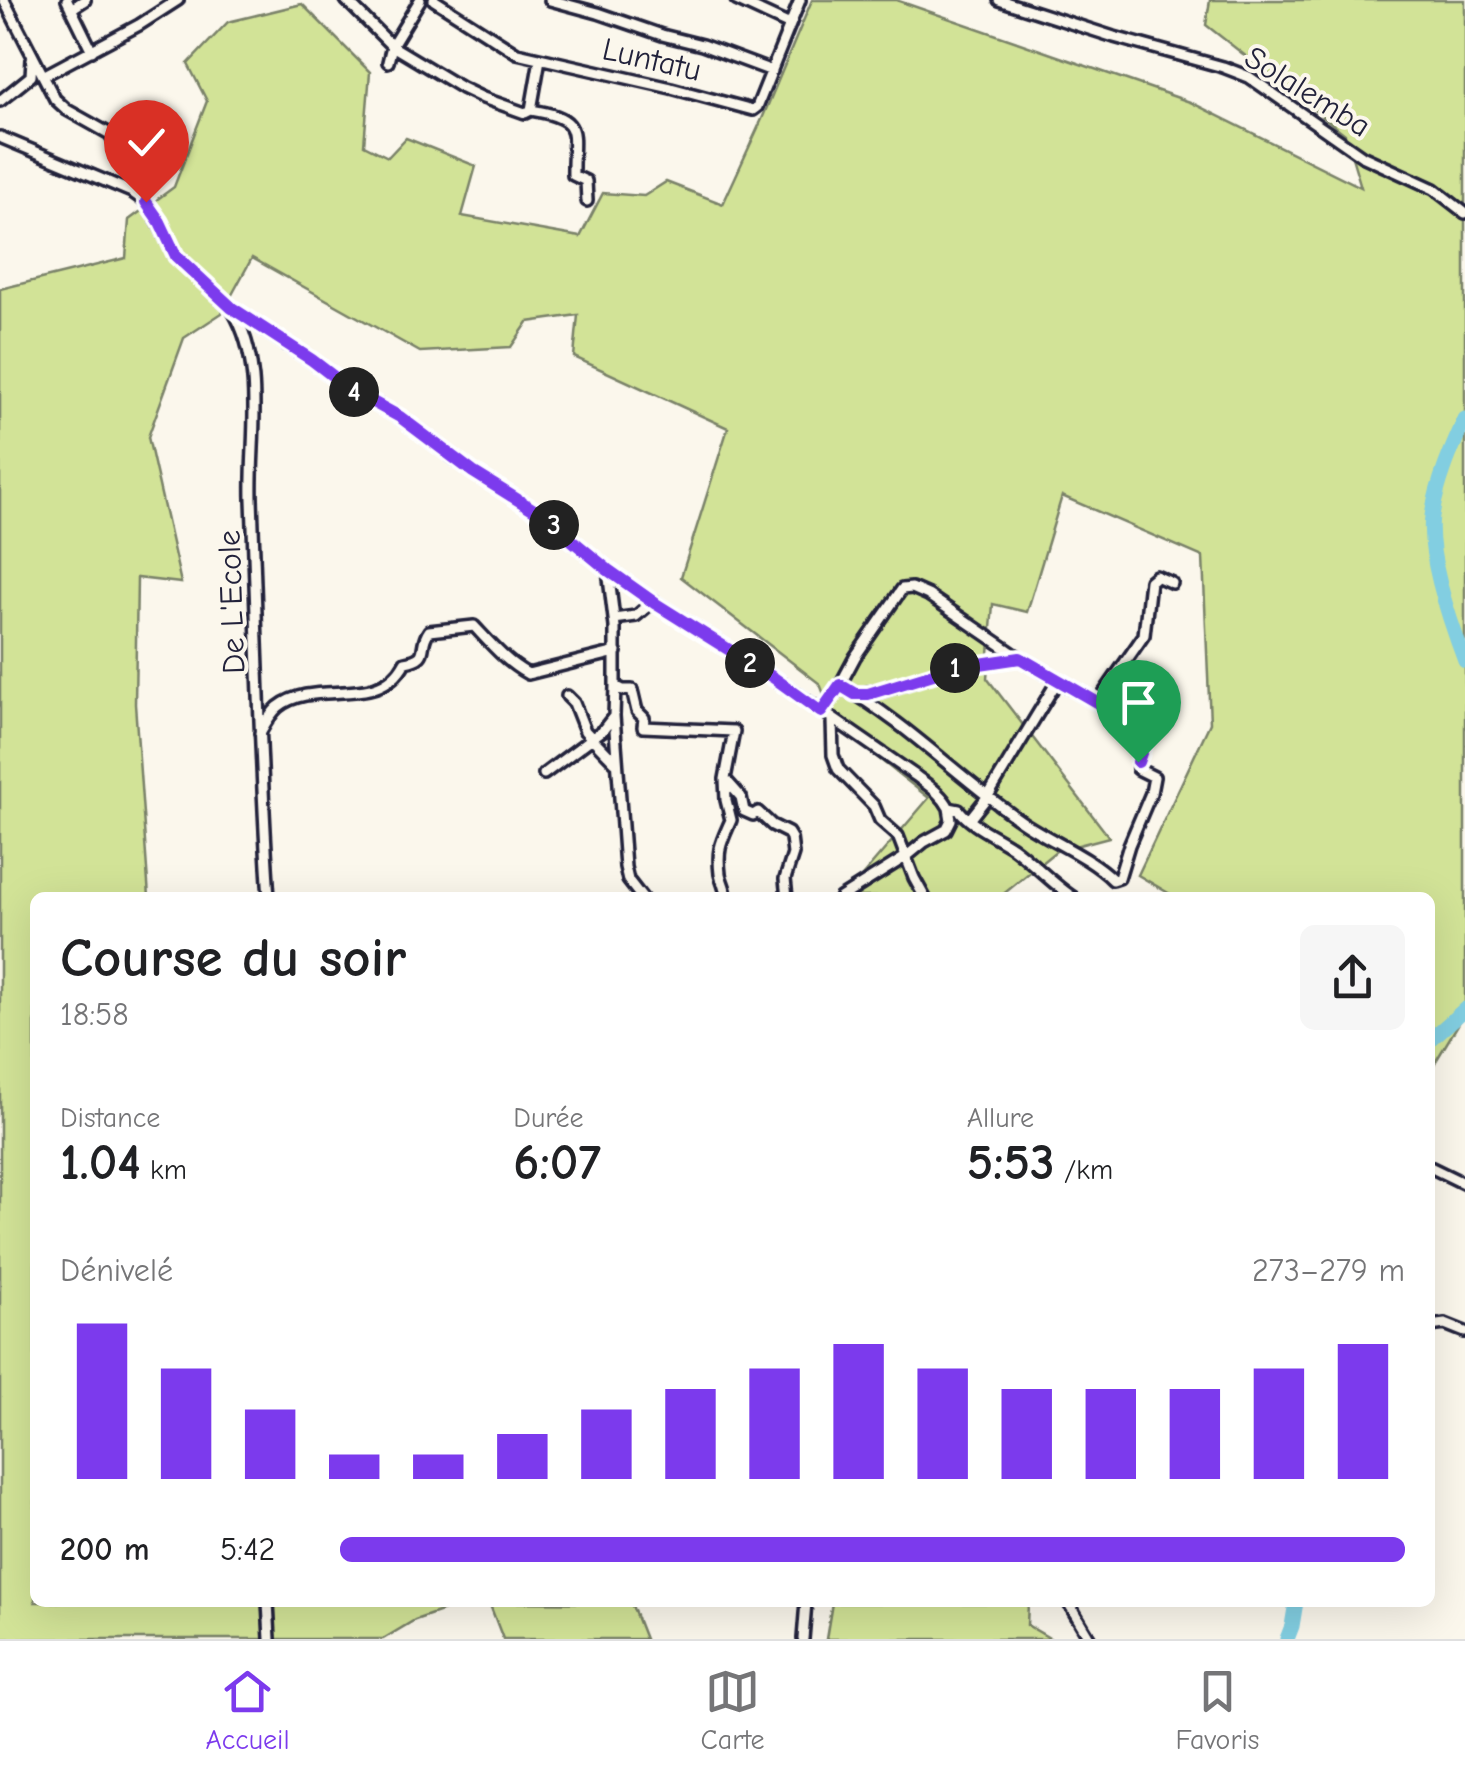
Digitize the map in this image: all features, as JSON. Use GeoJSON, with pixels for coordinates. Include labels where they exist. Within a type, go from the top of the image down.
{"type":"FeatureCollection","features":[{"type":"Feature","properties":{"kind":"street"},"geometry":{"type":"LineString","coordinates":[[4,0],[60,105],[103,129],[114,140],[129,168],[132,192]]}},
{"type":"Feature","properties":{"kind":"street"},"geometry":{"type":"LineString","coordinates":[[86,0],[69,4],[92,50]]}},
{"type":"Feature","properties":{"kind":"street"},"geometry":{"type":"LineString","coordinates":[[43,76],[178,0]]}},
{"type":"Feature","properties":{"kind":"street"},"geometry":{"type":"LineString","coordinates":[[346,0],[392,46],[483,98],[525,113],[531,110],[540,59]]}},
{"type":"Feature","properties":{"kind":"street"},"geometry":{"type":"LineString","coordinates":[[388,62],[392,46],[420,0]]}},
{"type":"Feature","properties":{"kind":"street","name":"Luntatu"},"geometry":{"type":"LineString","coordinates":[[434,0],[517,53],[755,110],[772,71]]}},
{"type":"Feature","properties":{"kind":"street"},"geometry":{"type":"LineString","coordinates":[[550,0],[702,45],[772,71],[800,0]]}},
{"type":"Feature","properties":{"kind":"street"},"geometry":{"type":"LineString","coordinates":[[736,0],[790,25]]}},
{"type":"Feature","properties":{"kind":"street","name":"Solalemba"},"geometry":{"type":"LineString","coordinates":[[999,0],[1223,67],[1248,78],[1362,156],[1434,189],[1465,213]]}},
{"type":"Feature","properties":{"kind":"street"},"geometry":{"type":"LineString","coordinates":[[0,101],[31,76],[32,57]]}},
{"type":"Feature","properties":{"kind":"street"},"geometry":{"type":"LineString","coordinates":[[531,110],[560,116],[571,127],[575,140],[573,175],[586,180],[587,202]]}},
{"type":"Feature","properties":{"kind":"street"},"geometry":{"type":"LineString","coordinates":[[0,137],[132,192],[146,202],[176,256],[232,308],[351,390],[400,417],[473,472],[539,513],[656,604],[774,678],[935,790],[952,812],[950,826]]}},
{"type":"Feature","properties":{"kind":"street","name":"De L'Ecole"},"geometry":{"type":"LineString","coordinates":[[232,308],[245,341],[253,383],[252,494],[269,892]]}},
{"type":"Feature","properties":{"kind":"street"},"geometry":{"type":"LineString","coordinates":[[608,570],[616,652],[616,764],[625,867],[628,880],[637,892]]}},
{"type":"Feature","properties":{"kind":"street"},"geometry":{"type":"LineString","coordinates":[[1098,703],[1144,635],[1150,580],[1156,576],[1172,583]]}},
{"type":"Feature","properties":{"kind":"street"},"geometry":{"type":"LineString","coordinates":[[821,712],[902,588],[928,594],[1020,658],[1144,734],[1138,768],[1154,777],[1119,878],[1113,880],[1021,821],[914,734],[840,685]]}},
{"type":"Feature","properties":{"kind":"street"},"geometry":{"type":"LineString","coordinates":[[614,619],[636,616],[656,604]]}},
{"type":"Feature","properties":{"kind":"street"},"geometry":{"type":"LineString","coordinates":[[260,734],[274,711],[301,695],[383,686],[405,662],[419,659],[428,631],[474,626],[501,655],[528,674],[616,652]]}},
{"type":"Feature","properties":{"kind":"street"},"geometry":{"type":"LineString","coordinates":[[855,694],[886,690],[953,668],[1020,658]]}},
{"type":"Feature","properties":{"kind":"street"},"geometry":{"type":"LineString","coordinates":[[850,892],[950,826],[967,819],[988,796],[1058,680]]}},
{"type":"Feature","properties":{"kind":"street"},"geometry":{"type":"LineString","coordinates":[[615,686],[632,690],[644,718],[643,727],[734,731],[724,786],[732,820],[718,848],[726,892]]}},
{"type":"Feature","properties":{"kind":"street"},"geometry":{"type":"LineString","coordinates":[[567,696],[585,731],[616,764]]}},
{"type":"Feature","properties":{"kind":"street"},"geometry":{"type":"LineString","coordinates":[[544,774],[603,730],[614,716]]}},
{"type":"Feature","properties":{"kind":"street"},"geometry":{"type":"LineString","coordinates":[[832,720],[838,769],[898,836],[922,892]]}},
{"type":"Feature","properties":{"kind":"street"},"geometry":{"type":"LineString","coordinates":[[725,779],[741,797],[744,812],[758,812],[788,832],[793,854],[785,879],[786,892]]}},
{"type":"Feature","properties":{"kind":"street"},"geometry":{"type":"LineString","coordinates":[[949,808],[960,810],[967,819],[1010,846],[1065,892]]}},
{"type":"Feature","properties":{"kind":"street"},"geometry":{"type":"LineString","coordinates":[[1435,1170],[1465,1184]]}},
{"type":"Feature","properties":{"kind":"street"},"geometry":{"type":"LineString","coordinates":[[1435,1325],[1444,1324],[1465,1332]]}},
{"type":"Feature","properties":{"kind":"street"},"geometry":{"type":"LineString","coordinates":[[268,1607],[270,1639]]}},
{"type":"Feature","properties":{"kind":"street"},"geometry":{"type":"LineString","coordinates":[[803,1639],[806,1607]]}},
{"type":"Feature","properties":{"kind":"street"},"geometry":{"type":"LineString","coordinates":[[1071,1607],[1090,1639]]}},
{"type":"Feature","properties":{"kind":"green space"},"geometry":{"type":"Polygon","coordinates":[[[812,0],[896,0],[1190,102],[1361,187],[1345,134],[1206,25],[1210,0],[1465,0],[1465,1013],[1435,1063],[1435,892],[1167,892],[1138,875],[1210,723],[1203,557],[1062,496],[1027,612],[993,604],[987,678],[1109,837],[1056,851],[1006,892],[848,892],[929,798],[836,725],[820,684],[681,577],[728,428],[574,357],[578,315],[528,322],[511,347],[420,352],[252,258],[222,313],[184,338],[148,437],[181,583],[137,578],[135,704],[149,892],[30,892],[30,1607],[452,1607],[415,1620],[383,1639],[0,1639],[0,289],[126,258],[129,220],[174,187],[207,101],[188,64],[228,22],[302,4],[370,72],[364,145],[388,157],[406,138],[476,166],[462,216],[580,237],[603,193],[644,196],[666,182],[723,204],[812,0]]]}},
{"type":"Feature","properties":{"kind":"green space"},"geometry":{"type":"Polygon","coordinates":[[[491,1607],[633,1607],[645,1639],[503,1639],[491,1607]]]}},
{"type":"Feature","properties":{"kind":"green space"},"geometry":{"type":"Polygon","coordinates":[[[831,1607],[1028,1607],[1027,1625],[1051,1639],[826,1639],[831,1607]]]}},
{"type":"Feature","properties":{"kind":"waterway"},"geometry":{"type":"LineString","coordinates":[[1465,419],[1441,479],[1431,532],[1441,589],[1465,661]]}},
{"type":"Feature","properties":{"kind":"waterway"},"geometry":{"type":"LineString","coordinates":[[1435,1036],[1465,1009]]}},
{"type":"Feature","properties":{"kind":"waterway"},"geometry":{"type":"LineString","coordinates":[[1287,1639],[1295,1607]]}},
{"type":"Feature","properties":{"kind":"route"},"geometry":{"type":"LineString","coordinates":[[146,202],[176,256],[232,308],[351,390],[400,417],[473,472],[539,513],[656,604],[821,712],[840,685],[855,694],[868,694],[953,668],[1020,658],[1144,734],[1138,762]]}}]}
